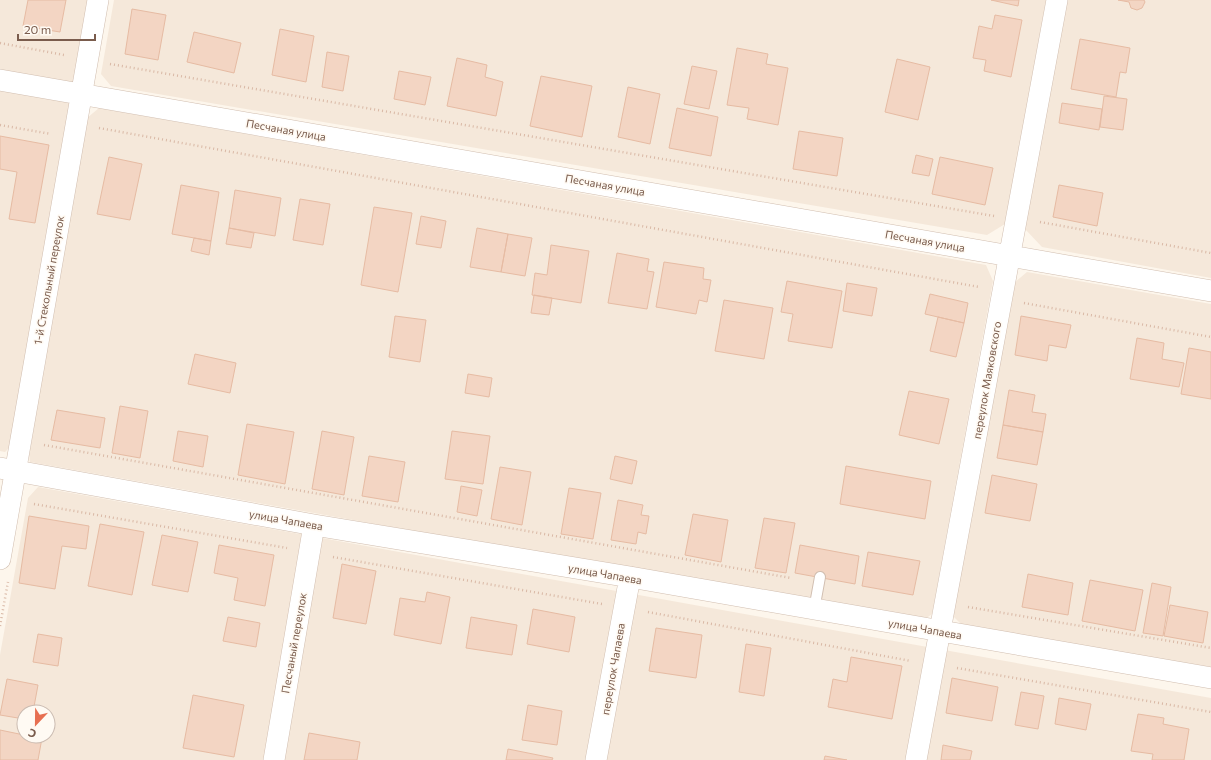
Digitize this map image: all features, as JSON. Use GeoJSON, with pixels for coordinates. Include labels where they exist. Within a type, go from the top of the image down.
{"type":"FeatureCollection","features":[{"type":"Feature","properties":{"kind":"street","name":"1-й Стекольный переулок"},"geometry":{"type":"LineString","coordinates":[[0,559],[8,470],[20,442],[98,0]]}},
{"type":"Feature","properties":{"kind":"street","name":"переулок Маяковского"},"geometry":{"type":"LineString","coordinates":[[916,760],[1057,0]]}},
{"type":"Feature","properties":{"kind":"street","name":"Песчаная улица"},"geometry":{"type":"LineString","coordinates":[[0,80],[80,102],[1010,256],[1211,291]]}},
{"type":"Feature","properties":{"kind":"street","name":"улица Чапаева"},"geometry":{"type":"LineString","coordinates":[[8,470],[314,525],[1211,678]]}},
{"type":"Feature","properties":{"kind":"street","name":"Песчаный переулок"},"geometry":{"type":"LineString","coordinates":[[274,760],[314,525]]}},
{"type":"Feature","properties":{"kind":"street","name":"переулок Чапаева"},"geometry":{"type":"LineString","coordinates":[[596,760],[630,578]]}},
{"type":"Feature","properties":{"kind":"lane"},"geometry":{"type":"LineString","coordinates":[[814,610],[820,578]]}},
{"type":"Feature","properties":{"kind":"path"},"geometry":{"type":"LineString","coordinates":[[0,44],[1211,253]]}},
{"type":"Feature","properties":{"kind":"path"},"geometry":{"type":"LineString","coordinates":[[80,102],[94,127],[1003,292]]}},
{"type":"Feature","properties":{"kind":"path"},"geometry":{"type":"LineString","coordinates":[[1022,303],[1211,337]]}},
{"type":"Feature","properties":{"kind":"path"},"geometry":{"type":"LineString","coordinates":[[20,442],[791,578]]}},
{"type":"Feature","properties":{"kind":"path"},"geometry":{"type":"LineString","coordinates":[[946,603],[1211,648]]}},
{"type":"Feature","properties":{"kind":"shaded area"},"geometry":{"type":"Polygon","coordinates":[[[0,0],[91,0],[15,442],[5,452],[0,451],[0,0]]]}},
{"type":"Feature","properties":{"kind":"shaded area"},"geometry":{"type":"Polygon","coordinates":[[[114,0],[1046,0],[1005,224],[987,235],[111,86],[101,74],[114,0]]]}},
{"type":"Feature","properties":{"kind":"shaded area"},"geometry":{"type":"Polygon","coordinates":[[[1065,0],[1211,0],[1211,278],[1042,247],[1025,229],[1065,0]]]}},
{"type":"Feature","properties":{"kind":"shaded area"},"geometry":{"type":"Polygon","coordinates":[[[99,108],[986,265],[993,281],[932,614],[921,622],[30,462],[29,455],[87,118],[99,108]]]}},
{"type":"Feature","properties":{"kind":"shaded area"},"geometry":{"type":"Polygon","coordinates":[[[1027,272],[1211,304],[1211,667],[963,626],[952,615],[1015,282],[1027,272]]]}},
{"type":"Feature","properties":{"kind":"shaded area"},"geometry":{"type":"Polygon","coordinates":[[[38,487],[1211,698],[1211,760],[0,760],[0,655],[28,498],[38,487]]]}},
{"type":"Feature","properties":{"kind":"building"},"geometry":{"type":"Polygon","coordinates":[[[28,0],[66,0],[60,32],[23,26],[28,0]]]}},
{"type":"Feature","properties":{"kind":"building"},"geometry":{"type":"Polygon","coordinates":[[[991,0],[1019,0],[1018,6],[991,0]]]}},
{"type":"Feature","properties":{"kind":"building"},"geometry":{"type":"Polygon","coordinates":[[[1118,0],[1144,0],[1145,2],[1142,8],[1137,10],[1131,8],[1129,2],[1118,0]]]}},
{"type":"Feature","properties":{"kind":"building"},"geometry":{"type":"Polygon","coordinates":[[[132,9],[166,15],[158,60],[125,54],[132,9]]]}},
{"type":"Feature","properties":{"kind":"building"},"geometry":{"type":"Polygon","coordinates":[[[995,15],[1022,20],[1011,77],[984,71],[986,60],[973,58],[979,26],[992,29],[995,15]]]}},
{"type":"Feature","properties":{"kind":"building"},"geometry":{"type":"Polygon","coordinates":[[[280,29],[314,36],[306,82],[272,75],[280,29]]]}},
{"type":"Feature","properties":{"kind":"building"},"geometry":{"type":"Polygon","coordinates":[[[194,32],[241,43],[234,73],[187,62],[194,32]]]}},
{"type":"Feature","properties":{"kind":"building"},"geometry":{"type":"Polygon","coordinates":[[[1080,39],[1130,48],[1126,73],[1120,72],[1116,97],[1071,89],[1080,39]]]}},
{"type":"Feature","properties":{"kind":"building"},"geometry":{"type":"Polygon","coordinates":[[[737,48],[768,54],[766,64],[788,68],[778,125],[747,119],[749,108],[727,105],[737,48]]]}},
{"type":"Feature","properties":{"kind":"building"},"geometry":{"type":"Polygon","coordinates":[[[327,52],[349,56],[343,91],[322,87],[327,52]]]}},
{"type":"Feature","properties":{"kind":"building"},"geometry":{"type":"Polygon","coordinates":[[[457,58],[487,65],[485,77],[503,82],[496,116],[447,106],[457,58]]]}},
{"type":"Feature","properties":{"kind":"building"},"geometry":{"type":"Polygon","coordinates":[[[897,59],[930,67],[918,120],[885,112],[897,59]]]}},
{"type":"Feature","properties":{"kind":"building"},"geometry":{"type":"Polygon","coordinates":[[[692,66],[717,71],[709,109],[684,104],[692,66]]]}},
{"type":"Feature","properties":{"kind":"building"},"geometry":{"type":"Polygon","coordinates":[[[399,71],[431,77],[425,105],[394,99],[399,71]]]}},
{"type":"Feature","properties":{"kind":"building"},"geometry":{"type":"Polygon","coordinates":[[[541,76],[592,86],[582,137],[530,126],[541,76]]]}},
{"type":"Feature","properties":{"kind":"building"},"geometry":{"type":"Polygon","coordinates":[[[628,87],[660,94],[650,144],[618,137],[628,87]]]}},
{"type":"Feature","properties":{"kind":"building"},"geometry":{"type":"Polygon","coordinates":[[[1104,96],[1127,99],[1123,130],[1100,127],[1104,96]]]}},
{"type":"Feature","properties":{"kind":"building"},"geometry":{"type":"Polygon","coordinates":[[[1062,103],[1102,109],[1099,130],[1059,123],[1062,103]]]}},
{"type":"Feature","properties":{"kind":"building"},"geometry":{"type":"Polygon","coordinates":[[[677,108],[718,117],[711,156],[669,148],[677,108]]]}},
{"type":"Feature","properties":{"kind":"building"},"geometry":{"type":"Polygon","coordinates":[[[799,131],[843,138],[837,176],[793,169],[799,131]]]}},
{"type":"Feature","properties":{"kind":"building"},"geometry":{"type":"Polygon","coordinates":[[[0,136],[49,145],[35,223],[9,219],[17,172],[0,169],[0,136]]]}},
{"type":"Feature","properties":{"kind":"building"},"geometry":{"type":"Polygon","coordinates":[[[916,155],[933,159],[929,176],[912,173],[916,155]]]}},
{"type":"Feature","properties":{"kind":"building"},"geometry":{"type":"Polygon","coordinates":[[[109,157],[142,164],[130,220],[97,214],[109,157]]]}},
{"type":"Feature","properties":{"kind":"building"},"geometry":{"type":"Polygon","coordinates":[[[940,157],[993,168],[985,205],[932,194],[940,157]]]}},
{"type":"Feature","properties":{"kind":"building"},"geometry":{"type":"Polygon","coordinates":[[[181,185],[219,192],[211,241],[172,234],[181,185]]]}},
{"type":"Feature","properties":{"kind":"building"},"geometry":{"type":"Polygon","coordinates":[[[1059,185],[1103,193],[1097,226],[1053,217],[1059,185]]]}},
{"type":"Feature","properties":{"kind":"building"},"geometry":{"type":"Polygon","coordinates":[[[235,190],[281,198],[275,236],[229,228],[235,190]]]}},
{"type":"Feature","properties":{"kind":"building"},"geometry":{"type":"Polygon","coordinates":[[[300,199],[330,204],[323,245],[293,240],[300,199]]]}},
{"type":"Feature","properties":{"kind":"building"},"geometry":{"type":"Polygon","coordinates":[[[374,207],[412,213],[398,292],[361,285],[374,207]]]}},
{"type":"Feature","properties":{"kind":"building"},"geometry":{"type":"Polygon","coordinates":[[[421,216],[446,221],[441,248],[416,244],[421,216]]]}},
{"type":"Feature","properties":{"kind":"building"},"geometry":{"type":"Polygon","coordinates":[[[229,228],[254,233],[251,248],[226,244],[229,228]]]}},
{"type":"Feature","properties":{"kind":"building"},"geometry":{"type":"Polygon","coordinates":[[[477,228],[508,234],[501,272],[470,267],[477,228]]]}},
{"type":"Feature","properties":{"kind":"building"},"geometry":{"type":"Polygon","coordinates":[[[508,234],[532,238],[525,276],[501,272],[508,234]]]}},
{"type":"Feature","properties":{"kind":"building"},"geometry":{"type":"Polygon","coordinates":[[[194,238],[211,241],[209,255],[191,251],[194,238]]]}},
{"type":"Feature","properties":{"kind":"building"},"geometry":{"type":"Polygon","coordinates":[[[551,245],[589,251],[581,303],[532,295],[535,273],[547,275],[551,245]]]}},
{"type":"Feature","properties":{"kind":"building"},"geometry":{"type":"Polygon","coordinates":[[[617,253],[649,259],[647,271],[654,272],[647,309],[608,303],[617,253]]]}},
{"type":"Feature","properties":{"kind":"building"},"geometry":{"type":"Polygon","coordinates":[[[664,262],[704,268],[703,279],[711,280],[707,302],[699,300],[696,314],[656,307],[664,262]]]}},
{"type":"Feature","properties":{"kind":"building"},"geometry":{"type":"Polygon","coordinates":[[[787,281],[842,291],[832,348],[788,341],[793,314],[781,312],[787,281]]]}},
{"type":"Feature","properties":{"kind":"building"},"geometry":{"type":"Polygon","coordinates":[[[847,283],[877,288],[872,316],[843,311],[847,283]]]}},
{"type":"Feature","properties":{"kind":"building"},"geometry":{"type":"Polygon","coordinates":[[[930,294],[968,303],[964,323],[925,314],[930,294]]]}},
{"type":"Feature","properties":{"kind":"building"},"geometry":{"type":"Polygon","coordinates":[[[534,295],[552,298],[549,315],[531,313],[534,295]]]}},
{"type":"Feature","properties":{"kind":"building"},"geometry":{"type":"Polygon","coordinates":[[[724,300],[773,308],[764,359],[715,351],[724,300]]]}},
{"type":"Feature","properties":{"kind":"building"},"geometry":{"type":"Polygon","coordinates":[[[395,316],[426,320],[420,362],[389,357],[395,316]]]}},
{"type":"Feature","properties":{"kind":"building"},"geometry":{"type":"Polygon","coordinates":[[[1021,316],[1071,325],[1066,348],[1049,345],[1047,361],[1015,355],[1021,316]]]}},
{"type":"Feature","properties":{"kind":"building"},"geometry":{"type":"Polygon","coordinates":[[[938,317],[964,323],[956,357],[930,351],[938,317]]]}},
{"type":"Feature","properties":{"kind":"building"},"geometry":{"type":"Polygon","coordinates":[[[1137,338],[1164,343],[1162,359],[1184,363],[1179,387],[1130,379],[1137,338]]]}},
{"type":"Feature","properties":{"kind":"building"},"geometry":{"type":"Polygon","coordinates":[[[1189,348],[1211,352],[1211,399],[1181,394],[1189,348]]]}},
{"type":"Feature","properties":{"kind":"building"},"geometry":{"type":"Polygon","coordinates":[[[195,354],[236,363],[230,393],[188,384],[195,354]]]}},
{"type":"Feature","properties":{"kind":"building"},"geometry":{"type":"Polygon","coordinates":[[[468,374],[492,378],[489,397],[465,393],[468,374]]]}},
{"type":"Feature","properties":{"kind":"building"},"geometry":{"type":"Polygon","coordinates":[[[1009,390],[1035,395],[1032,412],[1046,414],[1043,432],[1003,425],[1009,390]]]}},
{"type":"Feature","properties":{"kind":"building"},"geometry":{"type":"Polygon","coordinates":[[[909,391],[949,399],[939,444],[899,435],[909,391]]]}},
{"type":"Feature","properties":{"kind":"building"},"geometry":{"type":"Polygon","coordinates":[[[120,406],[148,411],[140,458],[112,453],[120,406]]]}},
{"type":"Feature","properties":{"kind":"building"},"geometry":{"type":"Polygon","coordinates":[[[57,410],[105,418],[100,448],[51,440],[57,410]]]}},
{"type":"Feature","properties":{"kind":"building"},"geometry":{"type":"Polygon","coordinates":[[[247,424],[294,432],[285,484],[238,475],[247,424]]]}},
{"type":"Feature","properties":{"kind":"building"},"geometry":{"type":"Polygon","coordinates":[[[1003,425],[1043,432],[1037,465],[997,458],[1003,425]]]}},
{"type":"Feature","properties":{"kind":"building"},"geometry":{"type":"Polygon","coordinates":[[[178,431],[208,436],[203,467],[173,461],[178,431]]]}},
{"type":"Feature","properties":{"kind":"building"},"geometry":{"type":"Polygon","coordinates":[[[322,431],[354,437],[344,495],[312,489],[322,431]]]}},
{"type":"Feature","properties":{"kind":"building"},"geometry":{"type":"Polygon","coordinates":[[[452,431],[490,436],[483,484],[445,479],[452,431]]]}},
{"type":"Feature","properties":{"kind":"building"},"geometry":{"type":"Polygon","coordinates":[[[369,456],[405,462],[398,502],[362,496],[369,456]]]}},
{"type":"Feature","properties":{"kind":"building"},"geometry":{"type":"Polygon","coordinates":[[[615,456],[637,461],[632,484],[610,479],[615,456]]]}},
{"type":"Feature","properties":{"kind":"building"},"geometry":{"type":"Polygon","coordinates":[[[846,466],[931,481],[925,519],[840,504],[846,466]]]}},
{"type":"Feature","properties":{"kind":"building"},"geometry":{"type":"Polygon","coordinates":[[[500,467],[531,472],[522,525],[491,519],[500,467]]]}},
{"type":"Feature","properties":{"kind":"building"},"geometry":{"type":"Polygon","coordinates":[[[992,475],[1037,484],[1030,521],[985,513],[992,475]]]}},
{"type":"Feature","properties":{"kind":"building"},"geometry":{"type":"Polygon","coordinates":[[[461,486],[482,490],[477,516],[457,512],[461,486]]]}},
{"type":"Feature","properties":{"kind":"building"},"geometry":{"type":"Polygon","coordinates":[[[569,488],[601,493],[593,539],[561,534],[569,488]]]}},
{"type":"Feature","properties":{"kind":"building"},"geometry":{"type":"Polygon","coordinates":[[[618,500],[643,505],[641,515],[649,516],[646,534],[638,532],[636,544],[611,540],[618,500]]]}},
{"type":"Feature","properties":{"kind":"building"},"geometry":{"type":"Polygon","coordinates":[[[693,514],[728,520],[721,562],[685,555],[693,514]]]}},
{"type":"Feature","properties":{"kind":"building"},"geometry":{"type":"Polygon","coordinates":[[[29,516],[89,526],[86,549],[62,546],[55,589],[19,583],[29,516]]]}},
{"type":"Feature","properties":{"kind":"building"},"geometry":{"type":"Polygon","coordinates":[[[764,518],[795,523],[786,573],[755,568],[764,518]]]}},
{"type":"Feature","properties":{"kind":"building"},"geometry":{"type":"Polygon","coordinates":[[[100,524],[144,532],[132,595],[88,586],[100,524]]]}},
{"type":"Feature","properties":{"kind":"building"},"geometry":{"type":"Polygon","coordinates":[[[162,535],[198,542],[188,592],[152,585],[162,535]]]}},
{"type":"Feature","properties":{"kind":"building"},"geometry":{"type":"Polygon","coordinates":[[[219,545],[274,555],[265,606],[234,600],[238,578],[214,573],[219,545]]]}},
{"type":"Feature","properties":{"kind":"building"},"geometry":{"type":"Polygon","coordinates":[[[800,545],[859,556],[855,584],[795,573],[800,545]]]}},
{"type":"Feature","properties":{"kind":"building"},"geometry":{"type":"Polygon","coordinates":[[[868,552],[920,561],[913,595],[862,586],[868,552]]]}},
{"type":"Feature","properties":{"kind":"building"},"geometry":{"type":"Polygon","coordinates":[[[342,564],[376,571],[366,624],[333,618],[342,564]]]}},
{"type":"Feature","properties":{"kind":"building"},"geometry":{"type":"Polygon","coordinates":[[[1028,574],[1073,583],[1068,615],[1022,607],[1028,574]]]}},
{"type":"Feature","properties":{"kind":"building"},"geometry":{"type":"Polygon","coordinates":[[[1090,580],[1143,590],[1135,631],[1082,621],[1090,580]]]}},
{"type":"Feature","properties":{"kind":"building"},"geometry":{"type":"Polygon","coordinates":[[[1152,583],[1171,587],[1163,636],[1143,633],[1152,583]]]}},
{"type":"Feature","properties":{"kind":"building"},"geometry":{"type":"Polygon","coordinates":[[[427,592],[450,597],[441,644],[394,635],[400,598],[425,602],[427,592]]]}},
{"type":"Feature","properties":{"kind":"building"},"geometry":{"type":"Polygon","coordinates":[[[1170,605],[1208,612],[1203,643],[1164,636],[1170,605]]]}},
{"type":"Feature","properties":{"kind":"building"},"geometry":{"type":"Polygon","coordinates":[[[533,609],[575,617],[569,652],[527,644],[533,609]]]}},
{"type":"Feature","properties":{"kind":"building"},"geometry":{"type":"Polygon","coordinates":[[[228,617],[260,623],[256,647],[223,641],[228,617]]]}},
{"type":"Feature","properties":{"kind":"building"},"geometry":{"type":"Polygon","coordinates":[[[471,617],[517,625],[512,655],[466,648],[471,617]]]}},
{"type":"Feature","properties":{"kind":"building"},"geometry":{"type":"Polygon","coordinates":[[[656,628],[702,635],[696,678],[649,671],[656,628]]]}},
{"type":"Feature","properties":{"kind":"building"},"geometry":{"type":"Polygon","coordinates":[[[38,634],[62,638],[58,666],[33,662],[38,634]]]}},
{"type":"Feature","properties":{"kind":"building"},"geometry":{"type":"Polygon","coordinates":[[[746,644],[771,648],[764,696],[739,692],[746,644]]]}},
{"type":"Feature","properties":{"kind":"building"},"geometry":{"type":"Polygon","coordinates":[[[851,657],[902,666],[892,719],[828,707],[833,679],[847,682],[851,657]]]}},
{"type":"Feature","properties":{"kind":"building"},"geometry":{"type":"Polygon","coordinates":[[[952,678],[998,687],[992,721],[946,713],[952,678]]]}},
{"type":"Feature","properties":{"kind":"building"},"geometry":{"type":"Polygon","coordinates":[[[7,679],[38,685],[34,704],[16,704],[16,718],[0,715],[7,679]]]}},
{"type":"Feature","properties":{"kind":"building"},"geometry":{"type":"Polygon","coordinates":[[[1021,692],[1044,696],[1038,729],[1015,725],[1021,692]]]}},
{"type":"Feature","properties":{"kind":"building"},"geometry":{"type":"Polygon","coordinates":[[[193,695],[244,705],[234,757],[183,748],[193,695]]]}},
{"type":"Feature","properties":{"kind":"building"},"geometry":{"type":"Polygon","coordinates":[[[1059,698],[1091,704],[1086,730],[1055,724],[1059,698]]]}},
{"type":"Feature","properties":{"kind":"building"},"geometry":{"type":"Polygon","coordinates":[[[528,705],[562,711],[557,745],[522,740],[528,705]]]}},
{"type":"Feature","properties":{"kind":"building"},"geometry":{"type":"Polygon","coordinates":[[[1138,714],[1164,718],[1163,724],[1189,729],[1184,760],[1152,760],[1153,754],[1131,751],[1138,714]]]}},
{"type":"Feature","properties":{"kind":"building"},"geometry":{"type":"Polygon","coordinates":[[[0,730],[16,733],[16,744],[41,744],[38,760],[0,760],[0,730]]]}},
{"type":"Feature","properties":{"kind":"building"},"geometry":{"type":"Polygon","coordinates":[[[309,733],[360,742],[357,760],[304,760],[309,733]]]}},
{"type":"Feature","properties":{"kind":"building"},"geometry":{"type":"Polygon","coordinates":[[[943,745],[972,751],[970,760],[941,760],[943,745]]]}},
{"type":"Feature","properties":{"kind":"building"},"geometry":{"type":"Polygon","coordinates":[[[508,749],[553,758],[552,760],[506,760],[508,749]]]}},
{"type":"Feature","properties":{"kind":"building"},"geometry":{"type":"Polygon","coordinates":[[[825,756],[847,760],[824,760],[825,756]]]}}]}
